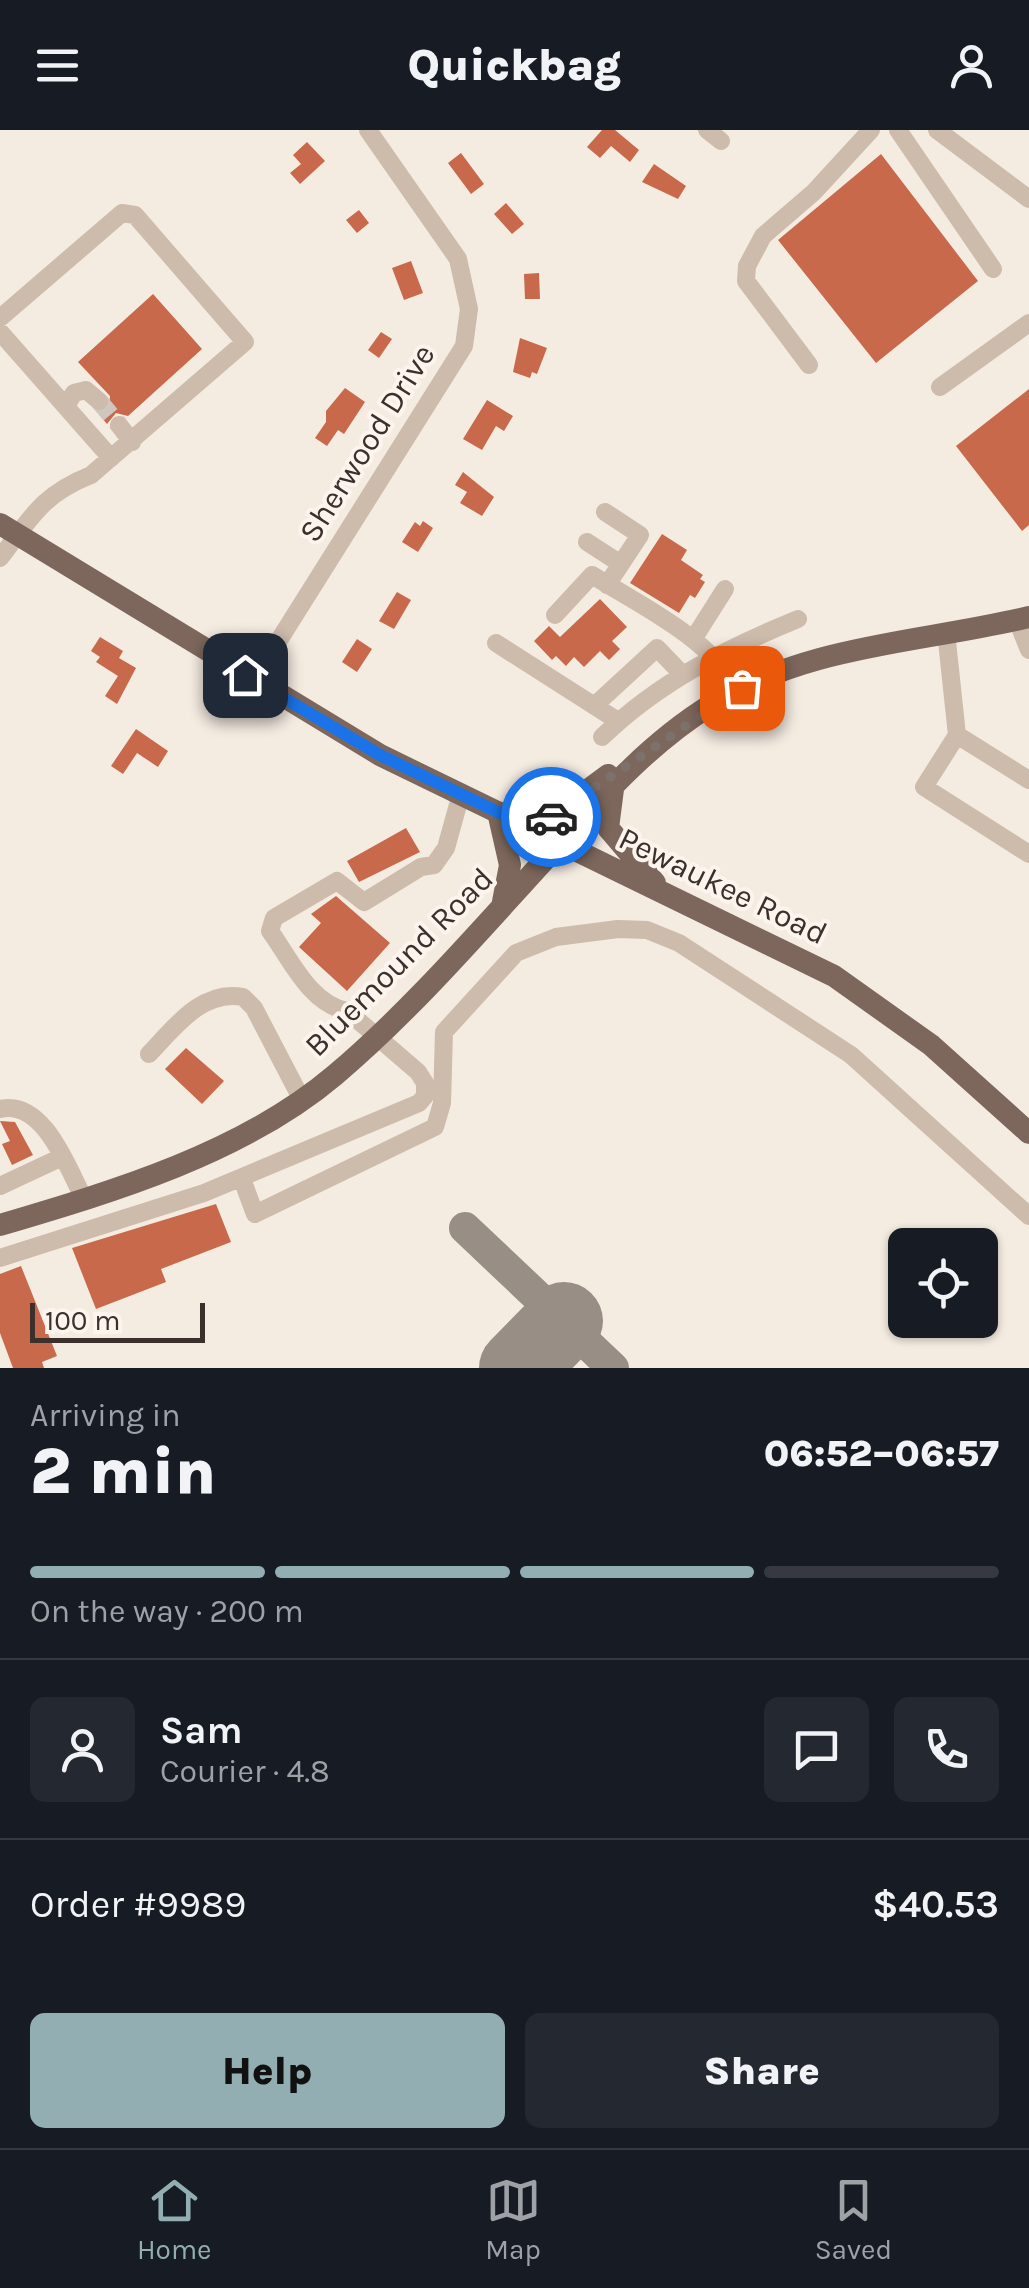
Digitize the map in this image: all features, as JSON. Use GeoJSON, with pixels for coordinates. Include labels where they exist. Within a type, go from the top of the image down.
{"type":"FeatureCollection","features":[{"type":"Feature","properties":{"kind":"main road","name":"Pewaukee Road"},"geometry":{"type":"LineString","coordinates":[[8,529],[380,755],[858,992],[931,1045],[1029,1132]]}},
{"type":"Feature","properties":{"kind":"main road","name":"Bluemound Road"},"geometry":{"type":"LineString","coordinates":[[0,1225],[204,1154],[302,1100],[376,1038],[640,760],[689,720],[739,689],[837,652],[1023,618]]}},
{"type":"Feature","properties":{"kind":"main road"},"geometry":{"type":"LineString","coordinates":[[502,907],[510,865],[502,814],[534,821],[554,815],[612,773],[640,760]]}},
{"type":"Feature","properties":{"kind":"main road"},"geometry":{"type":"LineString","coordinates":[[614,786],[606,813],[608,828],[665,893]]}},
{"type":"Feature","properties":{"kind":"street","name":"Sherwood Drive"},"geometry":{"type":"LineString","coordinates":[[254,680],[464,346],[470,309],[458,259],[368,130]]}},
{"type":"Feature","properties":{"kind":"street"},"geometry":{"type":"LineString","coordinates":[[809,365],[746,281],[747,266],[763,236],[814,192],[872,130]]}},
{"type":"Feature","properties":{"kind":"street"},"geometry":{"type":"LineString","coordinates":[[898,130],[993,269]]}},
{"type":"Feature","properties":{"kind":"street"},"geometry":{"type":"LineString","coordinates":[[937,130],[1029,199]]}},
{"type":"Feature","properties":{"kind":"street"},"geometry":{"type":"LineString","coordinates":[[0,318],[122,213],[135,215],[245,342],[132,442],[90,474],[60,487],[8,529],[0,558]]}},
{"type":"Feature","properties":{"kind":"street"},"geometry":{"type":"LineString","coordinates":[[940,386],[1029,322]]}},
{"type":"Feature","properties":{"kind":"street"},"geometry":{"type":"LineString","coordinates":[[0,332],[111,458]]}},
{"type":"Feature","properties":{"kind":"street"},"geometry":{"type":"LineString","coordinates":[[66,406],[74,393],[86,390],[99,401]]}},
{"type":"Feature","properties":{"kind":"street"},"geometry":{"type":"LineString","coordinates":[[120,425],[132,442]]}},
{"type":"Feature","properties":{"kind":"street"},"geometry":{"type":"LineString","coordinates":[[606,512],[640,535],[608,584]]}},
{"type":"Feature","properties":{"kind":"street"},"geometry":{"type":"LineString","coordinates":[[587,542],[621,564]]}},
{"type":"Feature","properties":{"kind":"street"},"geometry":{"type":"LineString","coordinates":[[554,615],[592,575],[694,638],[715,655],[739,689]]}},
{"type":"Feature","properties":{"kind":"street"},"geometry":{"type":"LineString","coordinates":[[694,638],[725,589]]}},
{"type":"Feature","properties":{"kind":"street"},"geometry":{"type":"LineString","coordinates":[[1023,618],[1029,650]]}},
{"type":"Feature","properties":{"kind":"street"},"geometry":{"type":"LineString","coordinates":[[602,737],[682,674],[715,655],[798,620]]}},
{"type":"Feature","properties":{"kind":"street"},"geometry":{"type":"LineString","coordinates":[[946,632],[958,734],[924,787],[1029,853]]}},
{"type":"Feature","properties":{"kind":"street"},"geometry":{"type":"LineString","coordinates":[[496,643],[618,722]]}},
{"type":"Feature","properties":{"kind":"street"},"geometry":{"type":"LineString","coordinates":[[594,706],[656,648],[682,674]]}},
{"type":"Feature","properties":{"kind":"street"},"geometry":{"type":"LineString","coordinates":[[958,734],[1029,780]]}},
{"type":"Feature","properties":{"kind":"street"},"geometry":{"type":"LineString","coordinates":[[0,1258],[242,1179],[419,1103],[425,1096],[426,1083],[347,1011],[332,1008],[311,990],[270,930],[274,918],[337,881],[364,902],[421,867],[434,865],[446,848],[461,794]]}},
{"type":"Feature","properties":{"kind":"street"},"geometry":{"type":"LineString","coordinates":[[242,1179],[255,1214],[436,1127],[442,1104],[444,1032],[491,976],[516,953],[546,940],[585,932],[648,930],[679,943],[851,1054],[1029,1216]]}},
{"type":"Feature","properties":{"kind":"street"},"geometry":{"type":"LineString","coordinates":[[149,1054],[190,1012],[219,997],[243,997],[254,1008],[302,1100]]}},
{"type":"Feature","properties":{"kind":"street"},"geometry":{"type":"LineString","coordinates":[[0,1109],[18,1108],[33,1116],[84,1197]]}},
{"type":"Feature","properties":{"kind":"street"},"geometry":{"type":"LineString","coordinates":[[0,1186],[62,1157]]}},
{"type":"Feature","properties":{"kind":"building"},"geometry":{"type":"Polygon","coordinates":[[[602,130],[615,130],[639,150],[630,162],[611,146],[600,158],[587,147],[602,130]]]}},
{"type":"Feature","properties":{"kind":"building"},"geometry":{"type":"Polygon","coordinates":[[[307,142],[325,161],[300,184],[290,173],[301,164],[293,155],[307,142]]]}},
{"type":"Feature","properties":{"kind":"building"},"geometry":{"type":"Polygon","coordinates":[[[461,153],[484,184],[471,194],[448,163],[461,153]]]}},
{"type":"Feature","properties":{"kind":"building"},"geometry":{"type":"Polygon","coordinates":[[[881,154],[978,281],[876,363],[778,240],[881,154]]]}},
{"type":"Feature","properties":{"kind":"building"},"geometry":{"type":"Polygon","coordinates":[[[654,164],[686,186],[678,199],[642,182],[654,164]]]}},
{"type":"Feature","properties":{"kind":"building"},"geometry":{"type":"Polygon","coordinates":[[[506,203],[524,224],[512,234],[494,214],[506,203]]]}},
{"type":"Feature","properties":{"kind":"building"},"geometry":{"type":"Polygon","coordinates":[[[359,210],[369,223],[357,233],[346,220],[359,210]]]}},
{"type":"Feature","properties":{"kind":"building"},"geometry":{"type":"Polygon","coordinates":[[[411,261],[423,293],[404,300],[392,268],[411,261]]]}},
{"type":"Feature","properties":{"kind":"building"},"geometry":{"type":"Polygon","coordinates":[[[539,273],[540,299],[525,299],[524,274],[539,273]]]}},
{"type":"Feature","properties":{"kind":"building"},"geometry":{"type":"Polygon","coordinates":[[[153,294],[202,349],[128,416],[116,413],[107,424],[98,413],[109,408],[110,396],[78,362],[153,294]]]}},
{"type":"Feature","properties":{"kind":"building"},"geometry":{"type":"Polygon","coordinates":[[[381,332],[392,339],[379,358],[368,350],[381,332]]]}},
{"type":"Feature","properties":{"kind":"building"},"geometry":{"type":"Polygon","coordinates":[[[520,338],[547,348],[537,374],[532,372],[530,378],[513,372],[520,338]]]}},
{"type":"Feature","properties":{"kind":"building"},"geometry":{"type":"Polygon","coordinates":[[[345,388],[365,402],[344,434],[338,430],[327,446],[315,438],[326,422],[326,411],[345,388]]]}},
{"type":"Feature","properties":{"kind":"building"},"geometry":{"type":"Polygon","coordinates":[[[1029,389],[1029,525],[1022,531],[956,446],[1029,389]]]}},
{"type":"Feature","properties":{"kind":"building"},"geometry":{"type":"Polygon","coordinates":[[[487,400],[513,416],[504,431],[496,426],[482,450],[463,439],[487,400]]]}},
{"type":"Feature","properties":{"kind":"building"},"geometry":{"type":"Polygon","coordinates":[[[463,472],[494,497],[482,516],[460,503],[467,492],[455,485],[463,472]]]}},
{"type":"Feature","properties":{"kind":"building"},"geometry":{"type":"Polygon","coordinates":[[[423,521],[433,528],[418,552],[402,542],[415,522],[420,526],[423,521]]]}},
{"type":"Feature","properties":{"kind":"building"},"geometry":{"type":"Polygon","coordinates":[[[662,534],[687,550],[681,560],[703,575],[700,579],[705,582],[695,598],[690,595],[679,613],[630,583],[662,534]]]}},
{"type":"Feature","properties":{"kind":"building"},"geometry":{"type":"Polygon","coordinates":[[[397,592],[411,600],[394,629],[379,621],[397,592]]]}},
{"type":"Feature","properties":{"kind":"building"},"geometry":{"type":"Polygon","coordinates":[[[600,599],[627,627],[612,641],[620,649],[609,660],[600,651],[584,667],[574,657],[566,666],[556,656],[552,660],[534,641],[549,626],[560,637],[600,599]]]}},
{"type":"Feature","properties":{"kind":"building"},"geometry":{"type":"Polygon","coordinates":[[[100,637],[123,651],[119,658],[136,668],[117,704],[105,696],[118,676],[96,662],[100,657],[91,651],[100,637]]]}},
{"type":"Feature","properties":{"kind":"building"},"geometry":{"type":"Polygon","coordinates":[[[357,639],[372,649],[357,672],[342,662],[357,639]]]}},
{"type":"Feature","properties":{"kind":"building"},"geometry":{"type":"Polygon","coordinates":[[[136,729],[168,751],[158,767],[137,753],[123,774],[111,766],[136,729]]]}},
{"type":"Feature","properties":{"kind":"building"},"geometry":{"type":"Polygon","coordinates":[[[406,828],[420,852],[359,882],[347,861],[406,828]]]}},
{"type":"Feature","properties":{"kind":"building"},"geometry":{"type":"Polygon","coordinates":[[[336,896],[390,943],[347,991],[299,947],[321,923],[311,914],[336,896]]]}},
{"type":"Feature","properties":{"kind":"building"},"geometry":{"type":"Polygon","coordinates":[[[186,1048],[224,1081],[202,1104],[165,1069],[186,1048]]]}},
{"type":"Feature","properties":{"kind":"building"},"geometry":{"type":"Polygon","coordinates":[[[0,1121],[15,1122],[33,1155],[12,1165],[2,1144],[10,1141],[0,1121]]]}},
{"type":"Feature","properties":{"kind":"building"},"geometry":{"type":"Polygon","coordinates":[[[216,1204],[231,1242],[161,1269],[166,1282],[96,1309],[72,1248],[216,1204]]]}},
{"type":"Feature","properties":{"kind":"building"},"geometry":{"type":"Polygon","coordinates":[[[21,1266],[57,1356],[42,1362],[44,1368],[13,1368],[0,1333],[0,1274],[21,1266]]]}},
{"type":"Feature","properties":{"kind":"taxiway"},"geometry":{"type":"LineString","coordinates":[[465,1228],[613,1368]]}},
{"type":"Feature","properties":{"kind":"runway"},"geometry":{"type":"LineString","coordinates":[[518,1368],[564,1321]]}},
{"type":"Feature","properties":{"kind":"tunnel"},"geometry":{"type":"LineString","coordinates":[[99,401],[119,425]]}},
{"type":"Feature","properties":{"kind":"way so far"},"geometry":{"type":"LineString","coordinates":[[551,817],[612,773],[640,760],[710,705],[742,688]]}},
{"type":"Feature","properties":{"kind":"route"},"geometry":{"type":"LineString","coordinates":[[245,675],[380,755],[506,816],[529,821],[551,817]]}}]}
